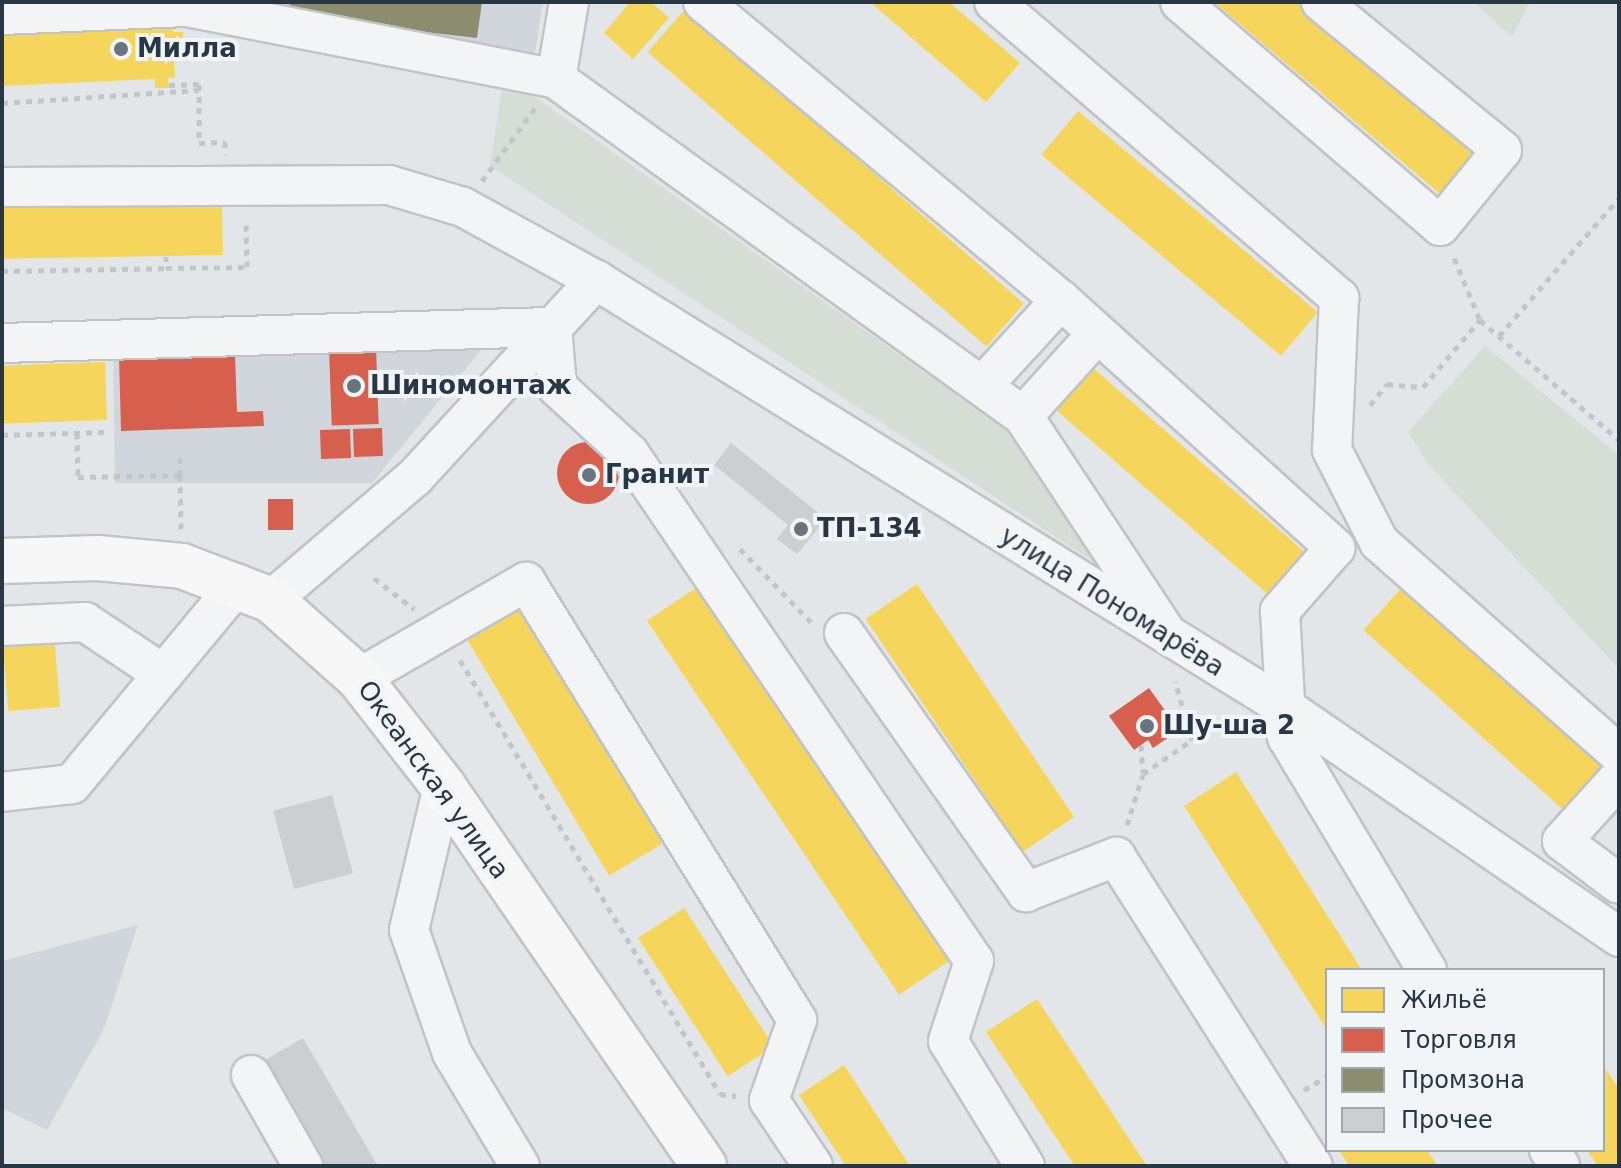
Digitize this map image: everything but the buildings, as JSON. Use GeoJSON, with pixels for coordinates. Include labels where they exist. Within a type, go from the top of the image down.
{"type":"FeatureCollection","features":[{"type":"Feature","properties":{"kind":"main road","name":"Океанская улица"},"geometry":{"type":"LineString","coordinates":[[2,561],[98,558],[182,566],[255,592],[359,678],[443,786],[704,1166]]}},
{"type":"Feature","properties":{"kind":"street"},"geometry":{"type":"LineString","coordinates":[[556,79],[569,2]]}},
{"type":"Feature","properties":{"kind":"street"},"geometry":{"type":"LineString","coordinates":[[703,2],[1061,300],[1335,548],[1280,611],[1287,737],[1426,968]]}},
{"type":"Feature","properties":{"kind":"street"},"geometry":{"type":"LineString","coordinates":[[994,2],[1339,298],[1332,450],[1379,542],[1619,754]]}},
{"type":"Feature","properties":{"kind":"street"},"geometry":{"type":"LineString","coordinates":[[1180,2],[1440,226],[1502,150],[1321,2]]}},
{"type":"Feature","properties":{"kind":"street"},"geometry":{"type":"LineString","coordinates":[[2,15],[187,7],[266,12],[556,79],[984,384],[1023,416],[1171,653]]}},
{"type":"Feature","properties":{"kind":"street","name":"улица Пономарёва"},"geometry":{"type":"LineString","coordinates":[[2,187],[235,175],[389,185],[463,207],[596,280],[1171,653],[1286,708],[1619,937]]}},
{"type":"Feature","properties":{"kind":"street"},"geometry":{"type":"LineString","coordinates":[[2,792],[72,784],[163,674],[255,592],[415,477],[596,280]]}},
{"type":"Feature","properties":{"kind":"street"},"geometry":{"type":"LineString","coordinates":[[984,384],[1061,300]]}},
{"type":"Feature","properties":{"kind":"street"},"geometry":{"type":"LineString","coordinates":[[2,343],[552,327]]}},
{"type":"Feature","properties":{"kind":"street"},"geometry":{"type":"LineString","coordinates":[[552,327],[557,387],[629,453],[974,961],[948,1041],[1025,1166]]}},
{"type":"Feature","properties":{"kind":"street"},"geometry":{"type":"LineString","coordinates":[[1023,416],[1097,334]]}},
{"type":"Feature","properties":{"kind":"street"},"geometry":{"type":"LineString","coordinates":[[359,678],[526,582],[797,1020],[769,1100],[813,1166]]}},
{"type":"Feature","properties":{"kind":"street"},"geometry":{"type":"LineString","coordinates":[[2,626],[85,622],[163,674]]}},
{"type":"Feature","properties":{"kind":"street"},"geometry":{"type":"LineString","coordinates":[[844,633],[1026,892],[1116,857],[1313,1166]]}},
{"type":"Feature","properties":{"kind":"street"},"geometry":{"type":"LineString","coordinates":[[1619,778],[1562,841],[1619,884]]}},
{"type":"Feature","properties":{"kind":"street"},"geometry":{"type":"LineString","coordinates":[[443,786],[409,930],[452,1053],[520,1166]]}},
{"type":"Feature","properties":{"kind":"street"},"geometry":{"type":"LineString","coordinates":[[251,1075],[303,1166]]}},
{"type":"Feature","properties":{"kind":"path"},"geometry":{"type":"LineString","coordinates":[[463,207],[556,79]]}},
{"type":"Feature","properties":{"kind":"path"},"geometry":{"type":"LineString","coordinates":[[2,271],[247,267],[235,175],[225,142],[199,143],[199,84],[169,85]]}},
{"type":"Feature","properties":{"kind":"path"},"geometry":{"type":"LineString","coordinates":[[2,103],[199,90]]}},
{"type":"Feature","properties":{"kind":"path"},"geometry":{"type":"LineString","coordinates":[[1499,336],[1619,198]]}},
{"type":"Feature","properties":{"kind":"path"},"geometry":{"type":"LineString","coordinates":[[1440,226],[1480,320],[1619,440]]}},
{"type":"Feature","properties":{"kind":"path"},"geometry":{"type":"LineString","coordinates":[[166,256],[166,268]]}},
{"type":"Feature","properties":{"kind":"path"},"geometry":{"type":"LineString","coordinates":[[1332,450],[1387,384],[1423,387],[1480,320]]}},
{"type":"Feature","properties":{"kind":"path"},"geometry":{"type":"LineString","coordinates":[[2,435],[104,432]]}},
{"type":"Feature","properties":{"kind":"path"},"geometry":{"type":"LineString","coordinates":[[77,433],[78,477],[180,475]]}},
{"type":"Feature","properties":{"kind":"path"},"geometry":{"type":"LineString","coordinates":[[180,458],[182,566]]}},
{"type":"Feature","properties":{"kind":"path"},"geometry":{"type":"LineString","coordinates":[[374,578],[442,630],[720,1094],[769,1100]]}},
{"type":"Feature","properties":{"kind":"path"},"geometry":{"type":"LineString","coordinates":[[1143,774],[1192,740],[1171,653]]}},
{"type":"Feature","properties":{"kind":"path"},"geometry":{"type":"LineString","coordinates":[[1116,857],[1143,774],[1141,745]]}},
{"type":"Feature","properties":{"kind":"shaded area"},"geometry":{"type":"Polygon","coordinates":[[[194,2],[543,2],[535,53],[288,21],[194,2]]]}},
{"type":"Feature","properties":{"kind":"shaded area"},"geometry":{"type":"Polygon","coordinates":[[[1474,2],[1530,2],[1512,37],[1474,2]]]}},
{"type":"Feature","properties":{"kind":"shaded area"},"geometry":{"type":"Polygon","coordinates":[[[504,75],[1004,429],[1120,579],[490,166],[504,75]]]}},
{"type":"Feature","properties":{"kind":"shaded area"},"geometry":{"type":"Polygon","coordinates":[[[490,339],[372,483],[115,483],[113,354],[490,339]]]}},
{"type":"Feature","properties":{"kind":"shaded area"},"geometry":{"type":"Polygon","coordinates":[[[1485,346],[1619,455],[1619,669],[1429,465],[1408,432],[1485,346]]]}},
{"type":"Feature","properties":{"kind":"shaded area"},"geometry":{"type":"Polygon","coordinates":[[[138,925],[104,1029],[47,1130],[2,1108],[2,961],[138,925]]]}},
{"type":"Feature","properties":{"kind":"place","name":"Милла"},"geometry":{"type":"Point","coordinates":[121,49]}},
{"type":"Feature","properties":{"kind":"place","name":"Шиномонтаж"},"geometry":{"type":"Point","coordinates":[354,386]}},
{"type":"Feature","properties":{"kind":"place","name":"Гранит"},"geometry":{"type":"Point","coordinates":[589,475]}},
{"type":"Feature","properties":{"kind":"place","name":"ТП-134"},"geometry":{"type":"Point","coordinates":[801,529]}},
{"type":"Feature","properties":{"kind":"place","name":"Шу-ша 2"},"geometry":{"type":"Point","coordinates":[1147,726]}}]}
